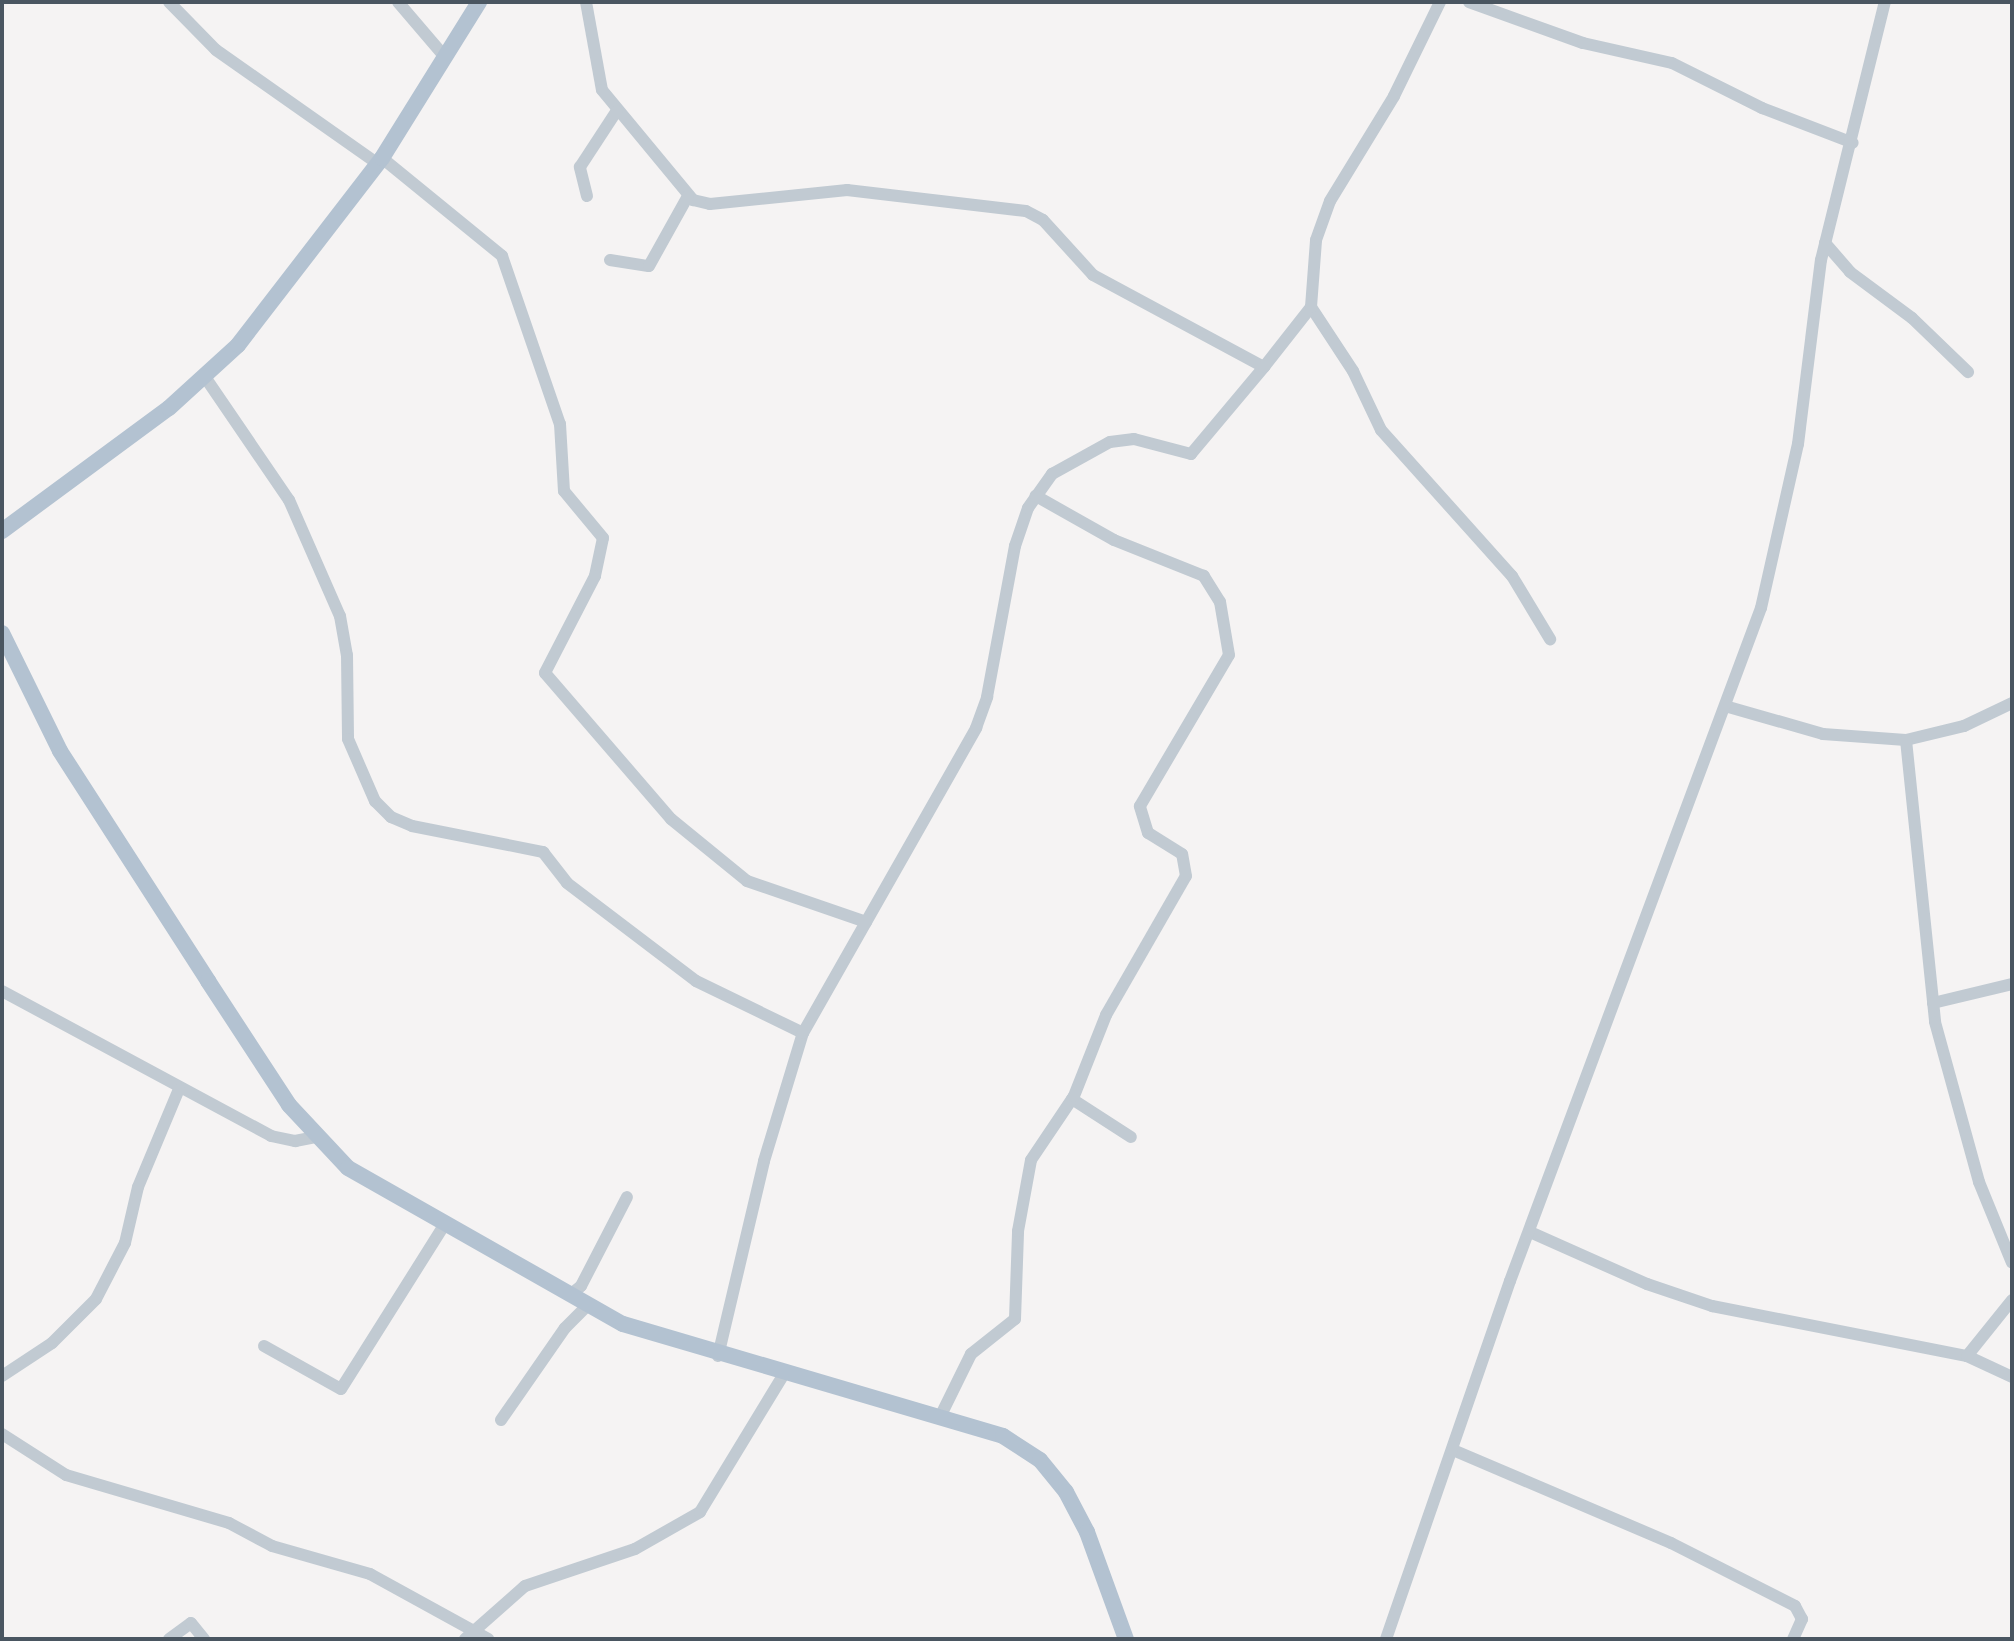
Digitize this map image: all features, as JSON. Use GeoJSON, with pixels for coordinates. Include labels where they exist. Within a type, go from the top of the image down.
{"type":"FeatureCollection","features":[{"type":"Feature","properties":{"kind":"main road"},"geometry":{"type":"LineString","coordinates":[[2,531],[205,377],[264,315],[380,161],[479,2]]}},
{"type":"Feature","properties":{"kind":"main road"},"geometry":{"type":"LineString","coordinates":[[2,633],[24,685],[75,774],[289,1105],[348,1168],[623,1324],[718,1356],[941,1415],[1003,1436],[1040,1460],[1066,1492],[1087,1532],[1126,1639]]}},
{"type":"Feature","properties":{"kind":"street"},"geometry":{"type":"LineString","coordinates":[[169,2],[216,50],[380,161],[502,256],[560,424],[564,491],[603,538],[595,576],[546,666],[549,679],[671,819],[747,881],[866,922]]}},
{"type":"Feature","properties":{"kind":"street"},"geometry":{"type":"LineString","coordinates":[[398,2],[445,57]]}},
{"type":"Feature","properties":{"kind":"street"},"geometry":{"type":"LineString","coordinates":[[586,2],[599,80],[616,112],[688,196],[710,204],[847,190],[1026,211],[1043,220],[1093,275],[1264,367]]}},
{"type":"Feature","properties":{"kind":"street"},"geometry":{"type":"LineString","coordinates":[[718,1356],[764,1161],[803,1033],[976,728],[987,697],[1015,546],[1036,496],[1052,474],[1110,442],[1134,439],[1191,454],[1264,367],[1311,307],[1316,240],[1330,201],[1394,96],[1440,2]]}},
{"type":"Feature","properties":{"kind":"street"},"geometry":{"type":"LineString","coordinates":[[1469,2],[1583,43],[1672,63],[1762,108],[1853,143]]}},
{"type":"Feature","properties":{"kind":"street"},"geometry":{"type":"LineString","coordinates":[[1386,1639],[1530,1232],[1761,608],[1780,532],[1804,406],[1825,243],[1853,143],[1885,2]]}},
{"type":"Feature","properties":{"kind":"street"},"geometry":{"type":"LineString","coordinates":[[587,196],[580,167],[616,112]]}},
{"type":"Feature","properties":{"kind":"street"},"geometry":{"type":"LineString","coordinates":[[610,260],[649,266],[688,196]]}},
{"type":"Feature","properties":{"kind":"street"},"geometry":{"type":"LineString","coordinates":[[1825,243],[1850,272],[1912,318],[1968,372]]}},
{"type":"Feature","properties":{"kind":"street"},"geometry":{"type":"LineString","coordinates":[[1311,307],[1353,371],[1381,430],[1512,576],[1550,639]]}},
{"type":"Feature","properties":{"kind":"street"},"geometry":{"type":"LineString","coordinates":[[205,377],[289,500],[340,616],[347,655],[348,739],[375,801],[391,817],[412,826],[543,852],[567,883],[696,981],[803,1033]]}},
{"type":"Feature","properties":{"kind":"street"},"geometry":{"type":"LineString","coordinates":[[941,1415],[971,1354],[1018,1313],[1018,1231],[1026,1174],[1072,1099],[1111,1005],[1140,962],[1186,876],[1182,854],[1148,833],[1140,806],[1223,673],[1230,637],[1220,602],[1204,576],[1114,540],[1036,496]]}},
{"type":"Feature","properties":{"kind":"street"},"geometry":{"type":"LineString","coordinates":[[1725,706],[1823,734],[1906,740],[1964,726],[2012,703]]}},
{"type":"Feature","properties":{"kind":"street"},"geometry":{"type":"LineString","coordinates":[[1906,740],[1933,1003],[1979,1182],[2012,1263]]}},
{"type":"Feature","properties":{"kind":"street"},"geometry":{"type":"LineString","coordinates":[[1933,1003],[2012,984]]}},
{"type":"Feature","properties":{"kind":"street"},"geometry":{"type":"LineString","coordinates":[[2,991],[271,1136],[295,1141],[316,1137]]}},
{"type":"Feature","properties":{"kind":"street"},"geometry":{"type":"LineString","coordinates":[[2,1376],[52,1343],[96,1299],[125,1243],[138,1187],[179,1089]]}},
{"type":"Feature","properties":{"kind":"street"},"geometry":{"type":"LineString","coordinates":[[1072,1099],[1131,1137]]}},
{"type":"Feature","properties":{"kind":"street"},"geometry":{"type":"LineString","coordinates":[[570,1295],[581,1286],[627,1197]]}},
{"type":"Feature","properties":{"kind":"street"},"geometry":{"type":"LineString","coordinates":[[264,1346],[341,1389],[446,1222]]}},
{"type":"Feature","properties":{"kind":"street"},"geometry":{"type":"LineString","coordinates":[[1530,1232],[1647,1284],[1712,1306],[1967,1356],[2012,1377]]}},
{"type":"Feature","properties":{"kind":"street"},"geometry":{"type":"LineString","coordinates":[[1967,1356],[2012,1300]]}},
{"type":"Feature","properties":{"kind":"street"},"geometry":{"type":"LineString","coordinates":[[501,1420],[565,1328],[587,1306]]}},
{"type":"Feature","properties":{"kind":"street"},"geometry":{"type":"LineString","coordinates":[[469,1635],[525,1586],[635,1549],[700,1512],[784,1374]]}},
{"type":"Feature","properties":{"kind":"street"},"geometry":{"type":"LineString","coordinates":[[2,1434],[66,1475],[229,1523],[272,1546],[338,1562],[469,1635],[488,1639]]}},
{"type":"Feature","properties":{"kind":"street"},"geometry":{"type":"LineString","coordinates":[[1453,1450],[1652,1534],[1795,1606],[1802,1619],[1793,1639]]}},
{"type":"Feature","properties":{"kind":"street"},"geometry":{"type":"LineString","coordinates":[[169,1639],[191,1623],[204,1639]]}}]}
